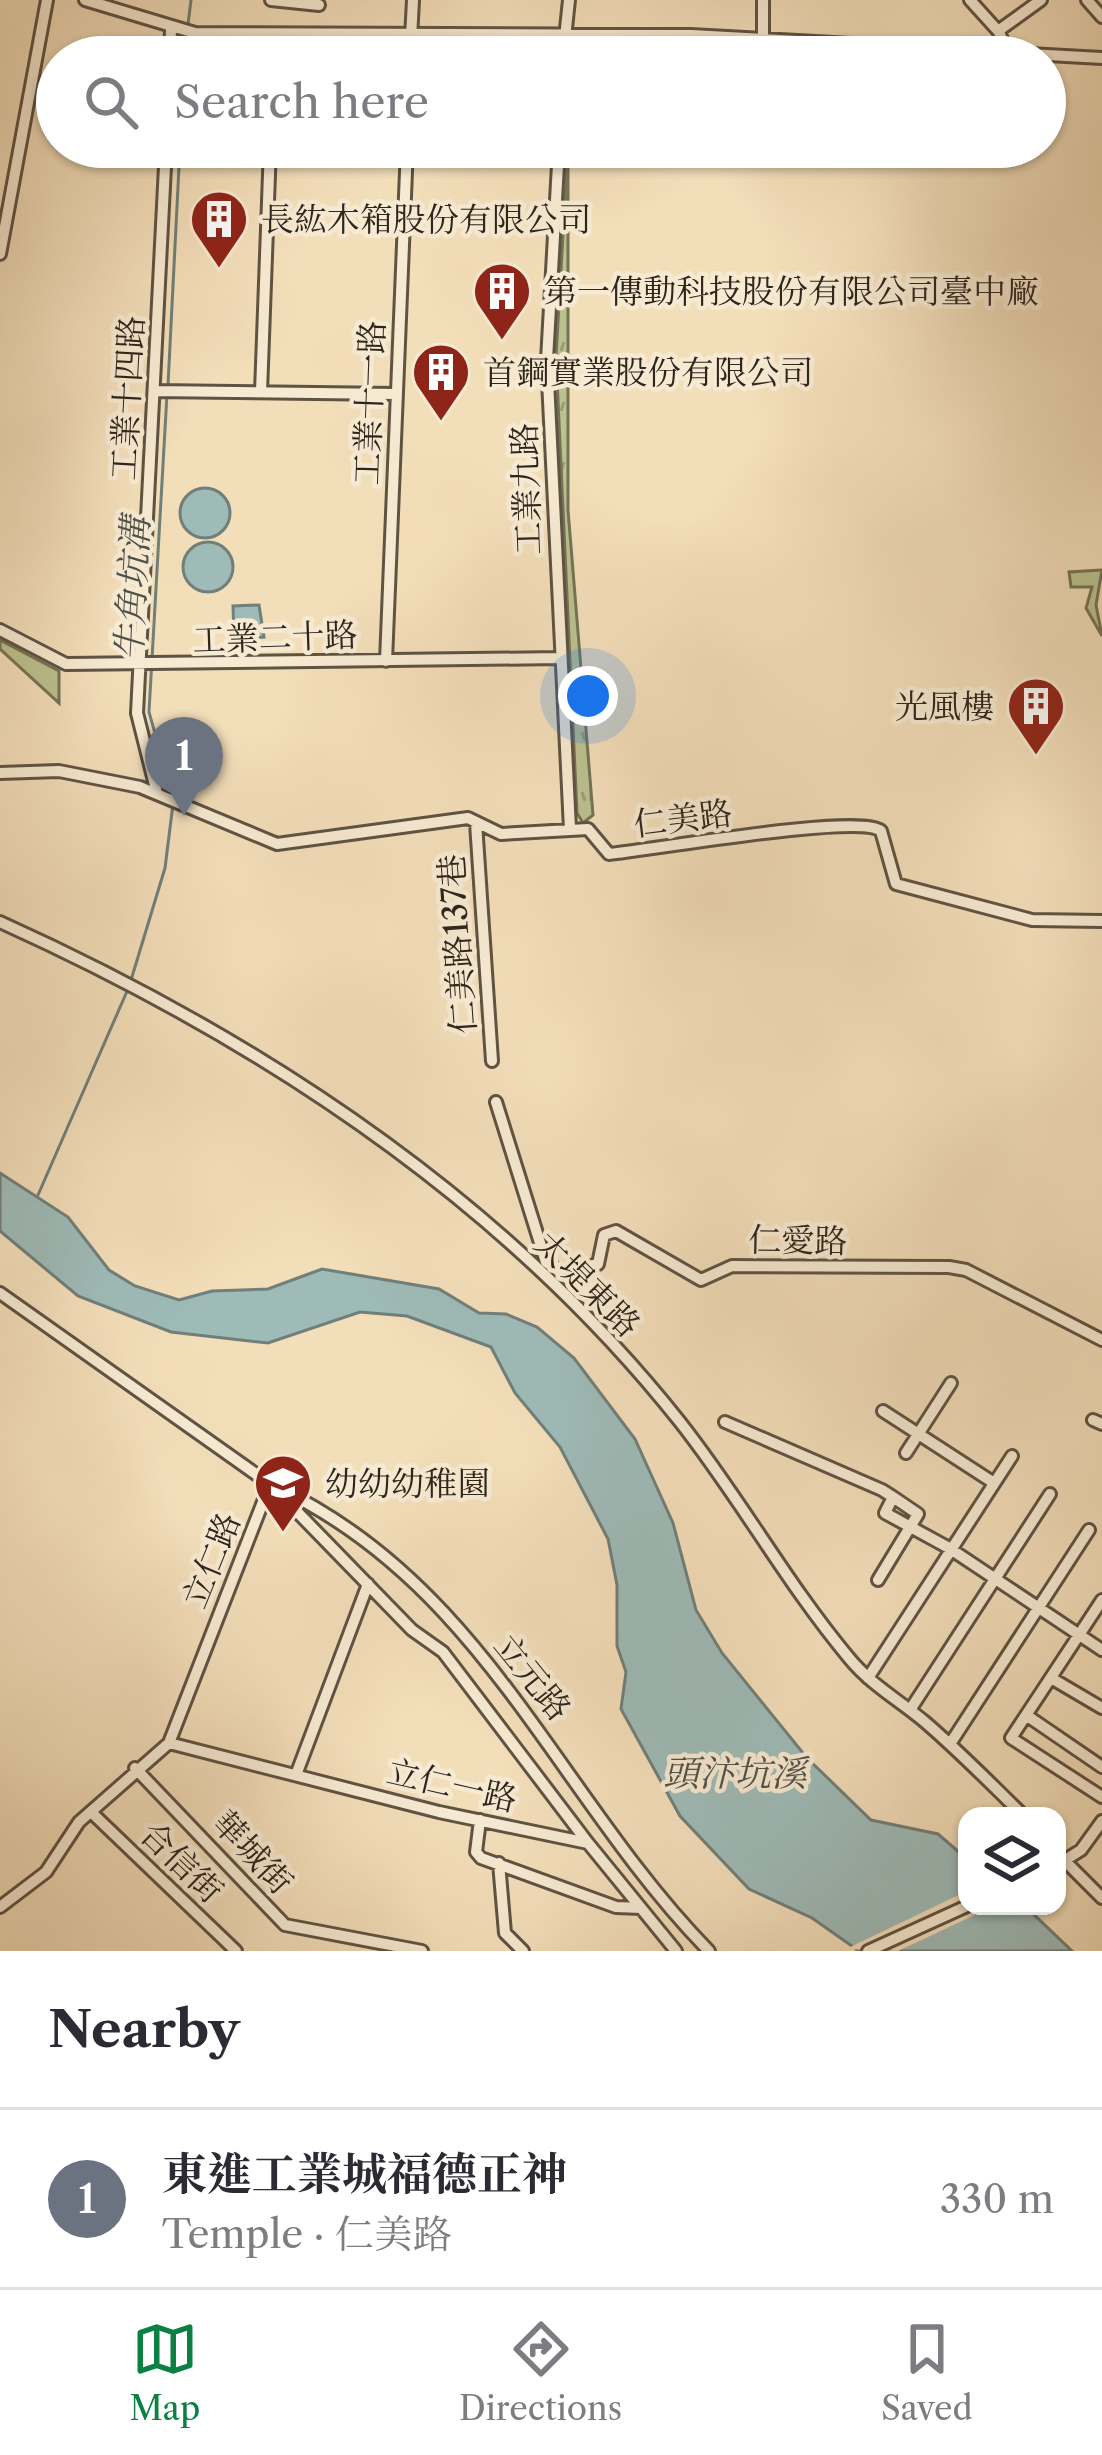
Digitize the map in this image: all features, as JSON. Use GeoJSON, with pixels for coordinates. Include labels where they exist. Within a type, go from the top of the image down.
{"type":"FeatureCollection","features":[{"type":"Feature","properties":{"kind":"street"},"geometry":{"type":"LineString","coordinates":[[40,36],[47,0]]}},
{"type":"Feature","properties":{"kind":"street"},"geometry":{"type":"LineString","coordinates":[[86,0],[173,30],[342,36]]}},
{"type":"Feature","properties":{"kind":"street"},"geometry":{"type":"LineString","coordinates":[[271,0],[319,5]]}},
{"type":"Feature","properties":{"kind":"street"},"geometry":{"type":"LineString","coordinates":[[411,36],[413,0]]}},
{"type":"Feature","properties":{"kind":"street"},"geometry":{"type":"LineString","coordinates":[[565,36],[569,0]]}},
{"type":"Feature","properties":{"kind":"street"},"geometry":{"type":"LineString","coordinates":[[763,0],[763,36]]}},
{"type":"Feature","properties":{"kind":"street"},"geometry":{"type":"LineString","coordinates":[[970,0],[1000,36]]}},
{"type":"Feature","properties":{"kind":"street"},"geometry":{"type":"LineString","coordinates":[[998,32],[1041,0]]}},
{"type":"Feature","properties":{"kind":"street"},"geometry":{"type":"LineString","coordinates":[[1088,0],[1102,16]]}},
{"type":"Feature","properties":{"kind":"street"},"geometry":{"type":"LineString","coordinates":[[172,36],[173,30]]}},
{"type":"Feature","properties":{"kind":"street"},"geometry":{"type":"LineString","coordinates":[[473,36],[664,36]]}},
{"type":"Feature","properties":{"kind":"street"},"geometry":{"type":"LineString","coordinates":[[1066,56],[1102,58]]}},
{"type":"Feature","properties":{"kind":"street"},"geometry":{"type":"LineString","coordinates":[[0,254],[36,59]]}},
{"type":"Feature","properties":{"kind":"street","name":"工業十四路"},"geometry":{"type":"LineString","coordinates":[[160,795],[139,727],[162,392],[166,168]]}},
{"type":"Feature","properties":{"kind":"street"},"geometry":{"type":"LineString","coordinates":[[261,392],[269,168]]}},
{"type":"Feature","properties":{"kind":"street","name":"工業十一路"},"geometry":{"type":"LineString","coordinates":[[386,661],[406,168]]}},
{"type":"Feature","properties":{"kind":"street","name":"工業九路"},"geometry":{"type":"LineString","coordinates":[[558,168],[547,361],[570,829]]}},
{"type":"Feature","properties":{"kind":"street"},"geometry":{"type":"LineString","coordinates":[[162,392],[396,394]]}},
{"type":"Feature","properties":{"kind":"street","name":"工業二十路"},"geometry":{"type":"LineString","coordinates":[[0,630],[66,664],[163,667],[560,658]]}},
{"type":"Feature","properties":{"kind":"street"},"geometry":{"type":"LineString","coordinates":[[0,773],[59,771],[160,795],[277,844],[468,818],[501,834],[570,829]]}},
{"type":"Feature","properties":{"kind":"street","name":"仁美路137巷"},"geometry":{"type":"LineString","coordinates":[[476,824],[492,1061]]}},
{"type":"Feature","properties":{"kind":"street","name":"仁美路"},"geometry":{"type":"LineString","coordinates":[[570,829],[591,830],[610,854],[810,826],[875,825],[896,884],[1032,920],[1102,921]]}},
{"type":"Feature","properties":{"kind":"street","name":"太堤東路"},"geometry":{"type":"LineString","coordinates":[[0,922],[129,984],[393,1147],[520,1254],[680,1423],[794,1585],[868,1678],[950,1744],[1015,1807]]}},
{"type":"Feature","properties":{"kind":"street","name":"仁愛路"},"geometry":{"type":"LineString","coordinates":[[496,1102],[546,1262],[560,1272],[598,1264],[604,1235],[616,1231],[701,1280],[732,1265],[949,1267],[967,1270],[1102,1340]]}},
{"type":"Feature","properties":{"kind":"street","name":"立仁路"},"geometry":{"type":"LineString","coordinates":[[0,1293],[270,1484],[169,1743]]}},
{"type":"Feature","properties":{"kind":"street"},"geometry":{"type":"LineString","coordinates":[[906,1454],[952,1383]]}},
{"type":"Feature","properties":{"kind":"street"},"geometry":{"type":"LineString","coordinates":[[883,1411],[994,1483]]}},
{"type":"Feature","properties":{"kind":"street"},"geometry":{"type":"LineString","coordinates":[[725,1421],[893,1497],[885,1513],[949,1548],[1102,1649]]}},
{"type":"Feature","properties":{"kind":"street"},"geometry":{"type":"LineString","coordinates":[[868,1678],[1012,1456]]}},
{"type":"Feature","properties":{"kind":"street"},"geometry":{"type":"LineString","coordinates":[[270,1484],[412,1630],[443,1652],[676,1951]]}},
{"type":"Feature","properties":{"kind":"street","name":"立元路"},"geometry":{"type":"LineString","coordinates":[[270,1484],[375,1547],[441,1609],[710,1951]]}},
{"type":"Feature","properties":{"kind":"street"},"geometry":{"type":"LineString","coordinates":[[910,1710],[1050,1494]]}},
{"type":"Feature","properties":{"kind":"street"},"geometry":{"type":"LineString","coordinates":[[878,1580],[913,1528]]}},
{"type":"Feature","properties":{"kind":"street"},"geometry":{"type":"LineString","coordinates":[[950,1744],[1089,1530]]}},
{"type":"Feature","properties":{"kind":"street"},"geometry":{"type":"LineString","coordinates":[[296,1775],[368,1584]]}},
{"type":"Feature","properties":{"kind":"street"},"geometry":{"type":"LineString","coordinates":[[1102,1600],[1011,1738],[1102,1797]]}},
{"type":"Feature","properties":{"kind":"street"},"geometry":{"type":"LineString","coordinates":[[1052,1678],[1102,1708]]}},
{"type":"Feature","properties":{"kind":"street"},"geometry":{"type":"LineString","coordinates":[[1026,1715],[1102,1767]]}},
{"type":"Feature","properties":{"kind":"street"},"geometry":{"type":"LineString","coordinates":[[0,1907],[46,1872],[91,1812],[135,1768],[169,1743]]}},
{"type":"Feature","properties":{"kind":"street","name":"立仁一路"},"geometry":{"type":"LineString","coordinates":[[169,1743],[589,1843]]}},
{"type":"Feature","properties":{"kind":"street","name":"華城街"},"geometry":{"type":"LineString","coordinates":[[135,1768],[285,1924],[422,1951]]}},
{"type":"Feature","properties":{"kind":"street","name":"合信街"},"geometry":{"type":"LineString","coordinates":[[91,1812],[236,1951]]}},
{"type":"Feature","properties":{"kind":"street"},"geometry":{"type":"LineString","coordinates":[[480,1820],[476,1852],[616,1907],[641,1908]]}},
{"type":"Feature","properties":{"kind":"street"},"geometry":{"type":"LineString","coordinates":[[1066,1857],[1081,1850],[1102,1821]]}},
{"type":"Feature","properties":{"kind":"street"},"geometry":{"type":"LineString","coordinates":[[499,1863],[505,1933],[523,1951]]}},
{"type":"Feature","properties":{"kind":"street"},"geometry":{"type":"LineString","coordinates":[[1066,1866],[1102,1898]]}},
{"type":"Feature","properties":{"kind":"street"},"geometry":{"type":"LineString","coordinates":[[868,1951],[958,1910]]}},
{"type":"Feature","properties":{"kind":"green space"},"geometry":{"type":"Polygon","coordinates":[[[568,168],[568,510],[593,815],[583,823],[577,813],[556,357],[568,168]]]}},
{"type":"Feature","properties":{"kind":"green space"},"geometry":{"type":"Polygon","coordinates":[[[1102,570],[1096,605],[1102,636],[1086,608],[1092,587],[1071,587],[1069,572],[1102,570]]]}},
{"type":"Feature","properties":{"kind":"green space"},"geometry":{"type":"Polygon","coordinates":[[[0,640],[59,671],[59,703],[0,649],[0,640]]]}},
{"type":"Feature","properties":{"kind":"water"},"geometry":{"type":"Polygon","coordinates":[[[205,488],[223,495],[230,513],[223,531],[205,538],[187,531],[180,513],[187,495],[205,488]]]}},
{"type":"Feature","properties":{"kind":"water"},"geometry":{"type":"Polygon","coordinates":[[[208,542],[226,549],[233,567],[226,585],[208,592],[190,585],[183,567],[190,549],[208,542]]]}},
{"type":"Feature","properties":{"kind":"water"},"geometry":{"type":"Polygon","coordinates":[[[259,605],[264,637],[234,639],[233,606],[259,605]]]}},
{"type":"Feature","properties":{"kind":"water","name":"頭汴坑溪"},"geometry":{"type":"Polygon","coordinates":[[[0,1173],[68,1217],[109,1270],[135,1286],[179,1300],[212,1291],[268,1289],[322,1269],[439,1289],[479,1313],[506,1314],[537,1327],[574,1358],[635,1439],[673,1523],[696,1610],[722,1653],[807,1758],[871,1820],[938,1834],[958,1851],[958,1915],[1034,1915],[1072,1951],[859,1951],[812,1918],[749,1889],[680,1816],[621,1709],[626,1672],[617,1646],[617,1585],[608,1539],[560,1447],[515,1393],[491,1347],[407,1316],[360,1312],[268,1343],[171,1332],[78,1296],[0,1231],[0,1173]]]}},
{"type":"Feature","properties":{"kind":"pier"},"geometry":{"type":"Polygon","coordinates":[[[958,1895],[958,1915],[975,1915],[898,1951],[846,1949],[958,1895]]]}},
{"type":"Feature","properties":{"kind":"waterway","name":"牛角坑溝"},"geometry":{"type":"LineString","coordinates":[[187,36],[191,0]]}},
{"type":"Feature","properties":{"kind":"waterway","name":"牛角坑溝"},"geometry":{"type":"LineString","coordinates":[[168,385],[179,168]]}},
{"type":"Feature","properties":{"kind":"waterway","name":"牛角坑溝"},"geometry":{"type":"LineString","coordinates":[[167,394],[149,712],[172,794]]}},
{"type":"Feature","properties":{"kind":"waterway","name":"牛角坑溝"},"geometry":{"type":"LineString","coordinates":[[131,980],[165,868],[173,804]]}},
{"type":"Feature","properties":{"kind":"waterway","name":"牛角坑溝"},"geometry":{"type":"LineString","coordinates":[[38,1195],[128,989]]}},
{"type":"Feature","properties":{"kind":"place","name":"長紘木箱股份有限公司"},"geometry":{"type":"Point","coordinates":[219,270]}},
{"type":"Feature","properties":{"kind":"place","name":"第一傳動科技股份有限公司臺中廠"},"geometry":{"type":"Point","coordinates":[502,342]}},
{"type":"Feature","properties":{"kind":"place","name":"首鋼實業股份有限公司"},"geometry":{"type":"Point","coordinates":[441,423]}},
{"type":"Feature","properties":{"kind":"place","name":"光風樓"},"geometry":{"type":"Point","coordinates":[1036,757]}},
{"type":"Feature","properties":{"kind":"place","name":"東進工業城福德正神"},"geometry":{"type":"Point","coordinates":[184,816]}},
{"type":"Feature","properties":{"kind":"place","name":"幼幼幼稚園"},"geometry":{"type":"Point","coordinates":[283,1534]}}]}
